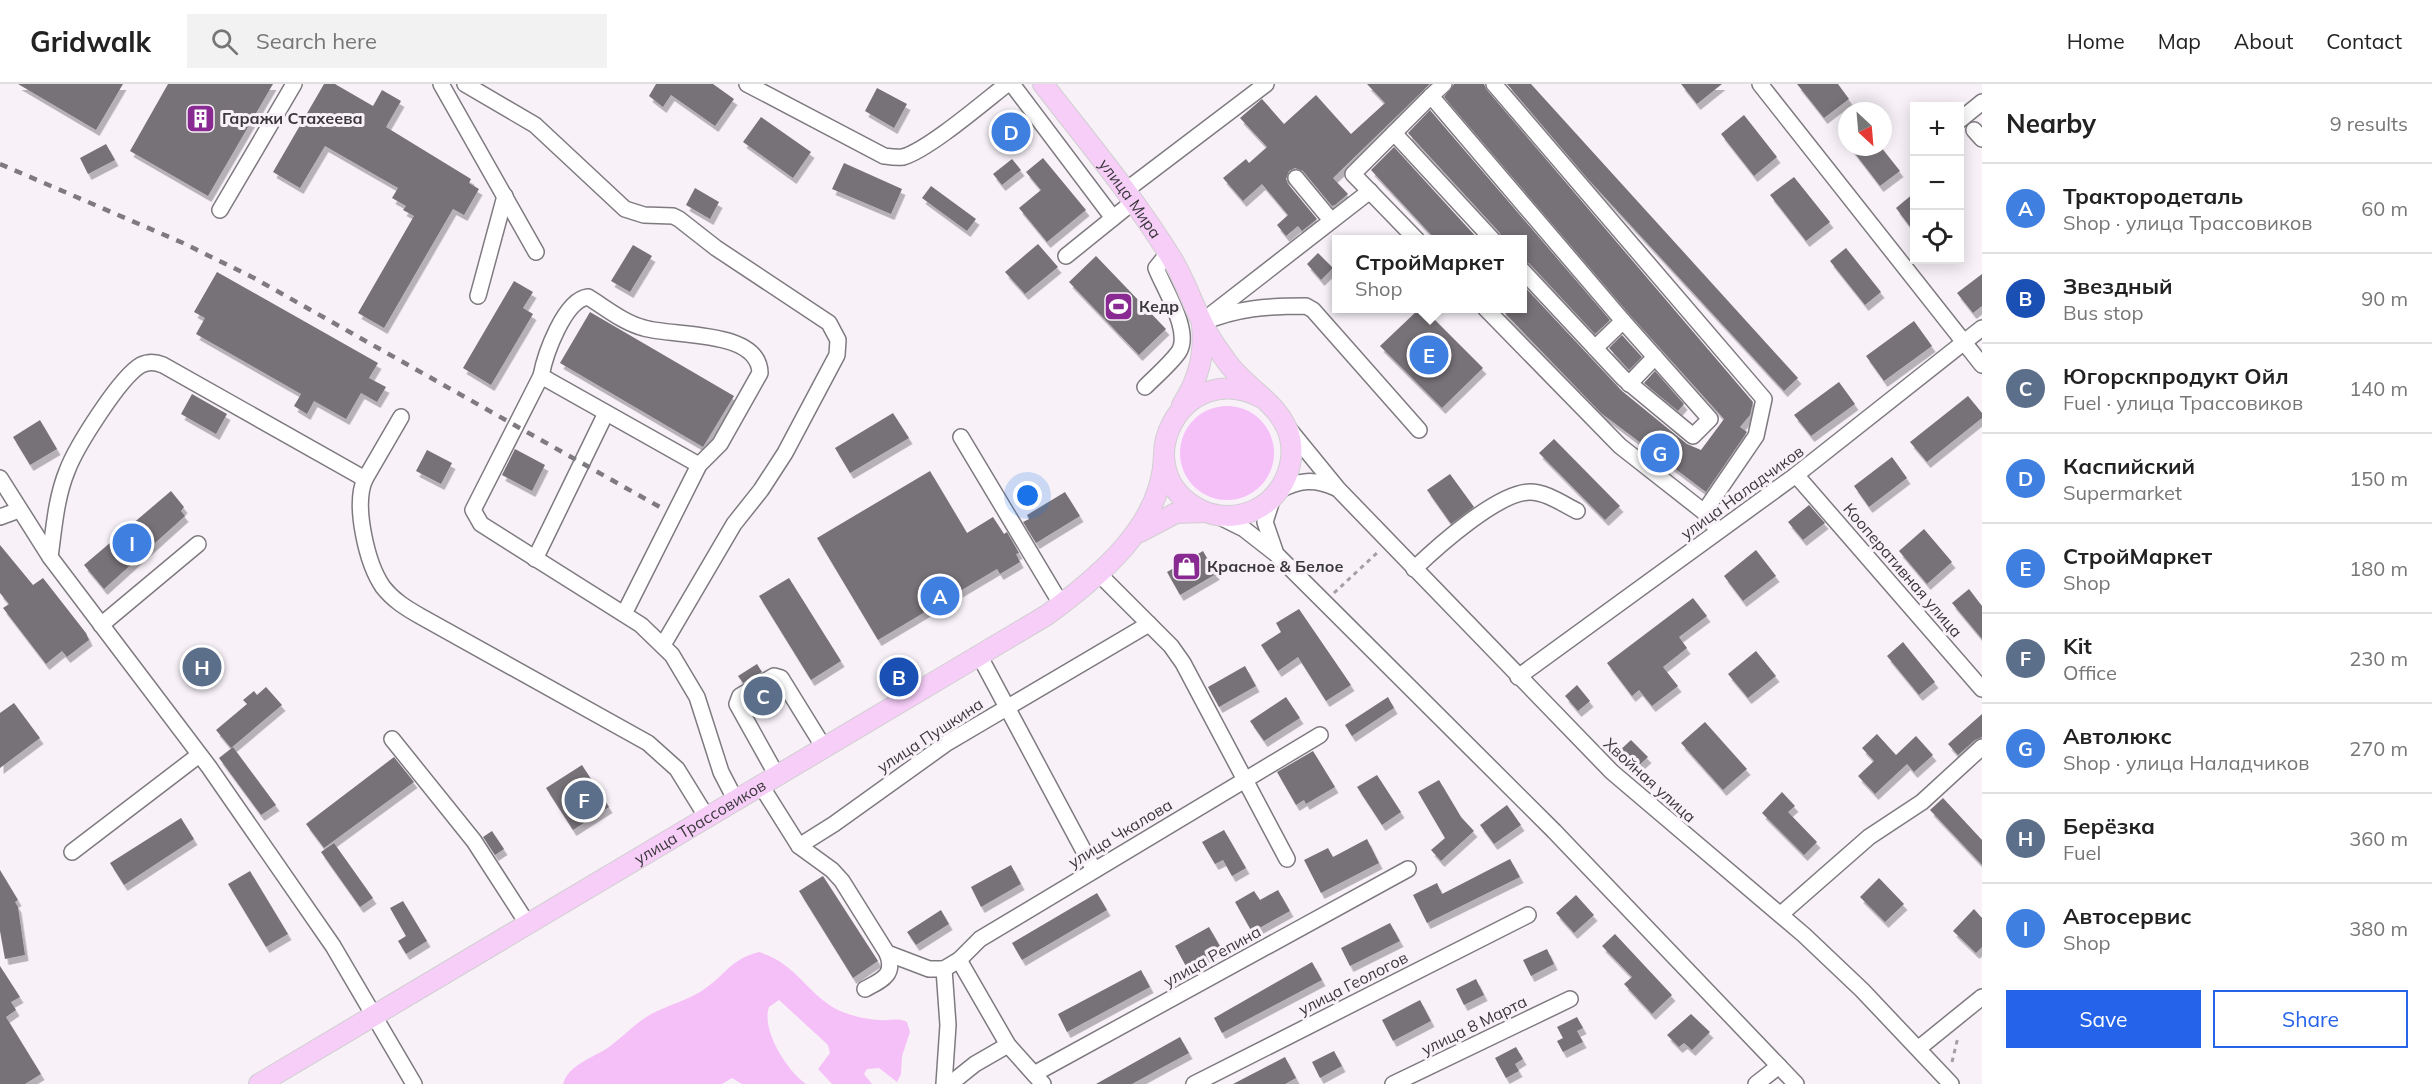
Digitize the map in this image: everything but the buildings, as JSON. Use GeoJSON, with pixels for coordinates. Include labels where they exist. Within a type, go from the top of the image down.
{"type":"FeatureCollection","features":[{"type":"Feature","properties":{"kind":"main road","name":"улица Мира"},"geometry":{"type":"LineString","coordinates":[[1042,84],[1129,196],[1168,253],[1202,323],[1235,372],[1260,397]]}},
{"type":"Feature","properties":{"kind":"main road"},"geometry":{"type":"LineString","coordinates":[[1128,541],[1150,513],[1158,495],[1166,438],[1174,417],[1193,388],[1200,367],[1202,323]]}},
{"type":"Feature","properties":{"kind":"main road"},"geometry":{"type":"LineString","coordinates":[[1128,541],[1176,513],[1242,514],[1259,508],[1276,494],[1286,478],[1291,457],[1289,436],[1283,421],[1260,397],[1235,389],[1213,390],[1189,402],[1174,417]]}},
{"type":"Feature","properties":{"kind":"main road"},"geometry":{"type":"LineString","coordinates":[[1164,456],[1167,471],[1175,489],[1189,503],[1210,513]]}},
{"type":"Feature","properties":{"kind":"main road","name":"улица Трассовиков"},"geometry":{"type":"LineString","coordinates":[[259,1084],[1061,604],[1128,541]]}},
{"type":"Feature","properties":{"kind":"street"},"geometry":{"type":"LineString","coordinates":[[220,210],[294,84]]}},
{"type":"Feature","properties":{"kind":"street"},"geometry":{"type":"LineString","coordinates":[[441,84],[536,252]]}},
{"type":"Feature","properties":{"kind":"street"},"geometry":{"type":"LineString","coordinates":[[465,84],[535,125],[625,209],[644,215],[673,216],[679,219],[716,248],[829,323],[836,333],[837,355],[786,453],[734,524],[663,645]]}},
{"type":"Feature","properties":{"kind":"street"},"geometry":{"type":"LineString","coordinates":[[747,84],[884,156],[894,158],[913,152],[928,143],[1010,84],[1113,218]]}},
{"type":"Feature","properties":{"kind":"street"},"geometry":{"type":"LineString","coordinates":[[1066,256],[1113,218],[1129,196],[1266,84]]}},
{"type":"Feature","properties":{"kind":"street"},"geometry":{"type":"LineString","coordinates":[[1412,235],[1353,174],[1444,84]]}},
{"type":"Feature","properties":{"kind":"street"},"geometry":{"type":"LineString","coordinates":[[1494,84],[1764,399],[1756,436],[1704,512]]}},
{"type":"Feature","properties":{"kind":"street"},"geometry":{"type":"LineString","coordinates":[[1760,84],[1982,365]]}},
{"type":"Feature","properties":{"kind":"street"},"geometry":{"type":"LineString","coordinates":[[1431,96],[1623,321],[1710,418],[1693,436],[1629,384],[1527,275]]}},
{"type":"Feature","properties":{"kind":"street"},"geometry":{"type":"LineString","coordinates":[[1964,116],[1982,102]]}},
{"type":"Feature","properties":{"kind":"street"},"geometry":{"type":"LineString","coordinates":[[1394,133],[1488,235]]}},
{"type":"Feature","properties":{"kind":"street"},"geometry":{"type":"LineString","coordinates":[[1296,178],[1330,219]]}},
{"type":"Feature","properties":{"kind":"street"},"geometry":{"type":"LineString","coordinates":[[1202,323],[1330,219],[1370,191]]}},
{"type":"Feature","properties":{"kind":"street"},"geometry":{"type":"LineString","coordinates":[[478,296],[505,196]]}},
{"type":"Feature","properties":{"kind":"street"},"geometry":{"type":"LineString","coordinates":[[1145,387],[1182,345],[1181,326],[1156,268],[1168,253]]}},
{"type":"Feature","properties":{"kind":"street"},"geometry":{"type":"LineString","coordinates":[[624,614],[699,465],[720,444],[760,373],[757,358],[727,339],[712,335],[646,329],[635,325],[588,297],[582,298],[569,309],[546,355],[541,376],[473,510],[481,524],[641,625],[663,645],[684,673],[696,697],[721,772],[735,799]]}},
{"type":"Feature","properties":{"kind":"street"},"geometry":{"type":"LineString","coordinates":[[1202,323],[1228,312],[1248,308],[1306,306],[1313,310],[1419,430]]}},
{"type":"Feature","properties":{"kind":"street"},"geometry":{"type":"LineString","coordinates":[[1489,313],[1620,446],[1704,512],[1718,531]]}},
{"type":"Feature","properties":{"kind":"street"},"geometry":{"type":"LineString","coordinates":[[1595,348],[1623,321]]}},
{"type":"Feature","properties":{"kind":"street","name":"улица Наладчиков"},"geometry":{"type":"LineString","coordinates":[[1518,677],[1796,475],[1982,328]]}},
{"type":"Feature","properties":{"kind":"street"},"geometry":{"type":"LineString","coordinates":[[1629,384],[1655,357]]}},
{"type":"Feature","properties":{"kind":"street"},"geometry":{"type":"LineString","coordinates":[[50,557],[58,503],[75,452],[113,396],[136,369],[147,363],[164,365],[365,479]]}},
{"type":"Feature","properties":{"kind":"street"},"geometry":{"type":"LineString","coordinates":[[541,376],[699,465]]}},
{"type":"Feature","properties":{"kind":"street"},"geometry":{"type":"LineString","coordinates":[[535,559],[606,413]]}},
{"type":"Feature","properties":{"kind":"street"},"geometry":{"type":"LineString","coordinates":[[400,417],[365,479],[360,502],[367,545],[378,579],[391,596],[420,616],[648,743],[677,769],[706,816]]}},
{"type":"Feature","properties":{"kind":"street","name":"Хвойная улица"},"geometry":{"type":"LineString","coordinates":[[1283,421],[1338,489],[1518,677],[1648,805],[1781,914],[1862,990],[1951,1084]]}},
{"type":"Feature","properties":{"kind":"street"},"geometry":{"type":"LineString","coordinates":[[961,437],[1061,604]]}},
{"type":"Feature","properties":{"kind":"street","name":"Кооперативная улица"},"geometry":{"type":"LineString","coordinates":[[1796,475],[1982,689]]}},
{"type":"Feature","properties":{"kind":"street"},"geometry":{"type":"LineString","coordinates":[[0,478],[50,557],[200,755],[333,946],[414,1084]]}},
{"type":"Feature","properties":{"kind":"street"},"geometry":{"type":"LineString","coordinates":[[1276,554],[1269,541],[1265,522],[1276,494],[1305,481],[1325,483],[1338,489]]}},
{"type":"Feature","properties":{"kind":"street"},"geometry":{"type":"LineString","coordinates":[[1414,569],[1439,546],[1499,502],[1516,494],[1542,493],[1577,511]]}},
{"type":"Feature","properties":{"kind":"street"},"geometry":{"type":"LineString","coordinates":[[0,517],[19,510]]}},
{"type":"Feature","properties":{"kind":"street"},"geometry":{"type":"LineString","coordinates":[[1210,513],[1235,523],[1276,554],[1554,831],[1796,1084]]}},
{"type":"Feature","properties":{"kind":"street"},"geometry":{"type":"LineString","coordinates":[[101,625],[198,544]]}},
{"type":"Feature","properties":{"kind":"street"},"geometry":{"type":"LineString","coordinates":[[1097,572],[1149,624],[1183,663],[1243,781],[1287,859]]}},
{"type":"Feature","properties":{"kind":"street","name":"улица Пушкина"},"geometry":{"type":"LineString","coordinates":[[800,846],[834,824],[920,760],[1149,624]]}},
{"type":"Feature","properties":{"kind":"street"},"geometry":{"type":"LineString","coordinates":[[979,655],[1094,870]]}},
{"type":"Feature","properties":{"kind":"street"},"geometry":{"type":"LineString","coordinates":[[823,746],[781,678],[774,676],[740,696],[737,704],[768,779],[800,846],[832,870],[842,881],[892,964],[890,972],[884,979],[864,989]]}},
{"type":"Feature","properties":{"kind":"street","name":"улица Чкалова"},"geometry":{"type":"LineString","coordinates":[[944,969],[959,960],[980,939],[1320,735]]}},
{"type":"Feature","properties":{"kind":"street"},"geometry":{"type":"LineString","coordinates":[[392,739],[474,841],[527,923]]}},
{"type":"Feature","properties":{"kind":"street"},"geometry":{"type":"LineString","coordinates":[[1781,914],[1869,837],[1922,802],[1982,747]]}},
{"type":"Feature","properties":{"kind":"street"},"geometry":{"type":"LineString","coordinates":[[72,852],[200,755]]}},
{"type":"Feature","properties":{"kind":"street","name":"улица Репина"},"geometry":{"type":"LineString","coordinates":[[1039,1079],[1408,869]]}},
{"type":"Feature","properties":{"kind":"street","name":"улица Геологов"},"geometry":{"type":"LineString","coordinates":[[1194,1084],[1528,915]]}},
{"type":"Feature","properties":{"kind":"street"},"geometry":{"type":"LineString","coordinates":[[887,953],[929,969],[944,969],[948,1025],[944,1084]]}},
{"type":"Feature","properties":{"kind":"street"},"geometry":{"type":"LineString","coordinates":[[959,960],[1008,1045],[1039,1079]]}},
{"type":"Feature","properties":{"kind":"street","name":"улица 8 Марта"},"geometry":{"type":"LineString","coordinates":[[1393,1084],[1570,999]]}},
{"type":"Feature","properties":{"kind":"street"},"geometry":{"type":"LineString","coordinates":[[1919,1048],[1979,1005]]}},
{"type":"Feature","properties":{"kind":"street"},"geometry":{"type":"LineString","coordinates":[[950,1084],[975,1064],[1008,1045]]}},
{"type":"Feature","properties":{"kind":"street"},"geometry":{"type":"LineString","coordinates":[[1756,1084],[1779,1066]]}},
{"type":"Feature","properties":{"kind":"path"},"geometry":{"type":"LineString","coordinates":[[1324,602],[1389,542]]}},
{"type":"Feature","properties":{"kind":"shaded area"},"geometry":{"type":"Polygon","coordinates":[[[1227,406],[1245,409],[1260,420],[1271,435],[1274,453],[1271,471],[1260,486],[1245,497],[1227,500],[1209,497],[1194,486],[1183,471],[1180,453],[1183,435],[1194,420],[1209,409],[1227,406]]]}},
{"type":"Feature","properties":{"kind":"shaded area"},"geometry":{"type":"Polygon","coordinates":[[[759,952],[783,963],[818,996],[838,1010],[863,1018],[907,1022],[910,1032],[902,1056],[901,1074],[897,1082],[879,1068],[867,1069],[864,1074],[872,1084],[832,1084],[818,1069],[830,1053],[828,1045],[779,1000],[769,1007],[769,1027],[772,1038],[791,1070],[806,1084],[742,1084],[732,1078],[722,1084],[563,1084],[570,1071],[576,1066],[609,1047],[647,1017],[697,994],[734,963],[759,952]]]}},
{"type":"Feature","properties":{"kind":"railway"},"geometry":{"type":"LineString","coordinates":[[0,164],[183,243],[254,278],[665,510]]}},
{"type":"Feature","properties":{"kind":"place","name":"Гаражи Стахеева"},"geometry":{"type":"Point","coordinates":[201,118]}},
{"type":"Feature","properties":{"kind":"place","name":"Каспийский"},"geometry":{"type":"Point","coordinates":[1011,132]}},
{"type":"Feature","properties":{"kind":"place","name":"Кедр"},"geometry":{"type":"Point","coordinates":[1118,306]}},
{"type":"Feature","properties":{"kind":"place","name":"СтройМаркет"},"geometry":{"type":"Point","coordinates":[1429,355]}},
{"type":"Feature","properties":{"kind":"place","name":"Автолюкс"},"geometry":{"type":"Point","coordinates":[1660,453]}},
{"type":"Feature","properties":{"kind":"place","name":"Автосервис"},"geometry":{"type":"Point","coordinates":[132,543]}},
{"type":"Feature","properties":{"kind":"place","name":"Красное & Белое"},"geometry":{"type":"Point","coordinates":[1186,566]}},
{"type":"Feature","properties":{"kind":"place","name":"Трактородеталь"},"geometry":{"type":"Point","coordinates":[940,596]}},
{"type":"Feature","properties":{"kind":"place","name":"Берёзка"},"geometry":{"type":"Point","coordinates":[202,667]}},
{"type":"Feature","properties":{"kind":"place","name":"Звездный"},"geometry":{"type":"Point","coordinates":[899,677]}},
{"type":"Feature","properties":{"kind":"place","name":"Югорскпродукт Ойл"},"geometry":{"type":"Point","coordinates":[763,696]}},
{"type":"Feature","properties":{"kind":"place","name":"Kit"},"geometry":{"type":"Point","coordinates":[584,800]}}]}
